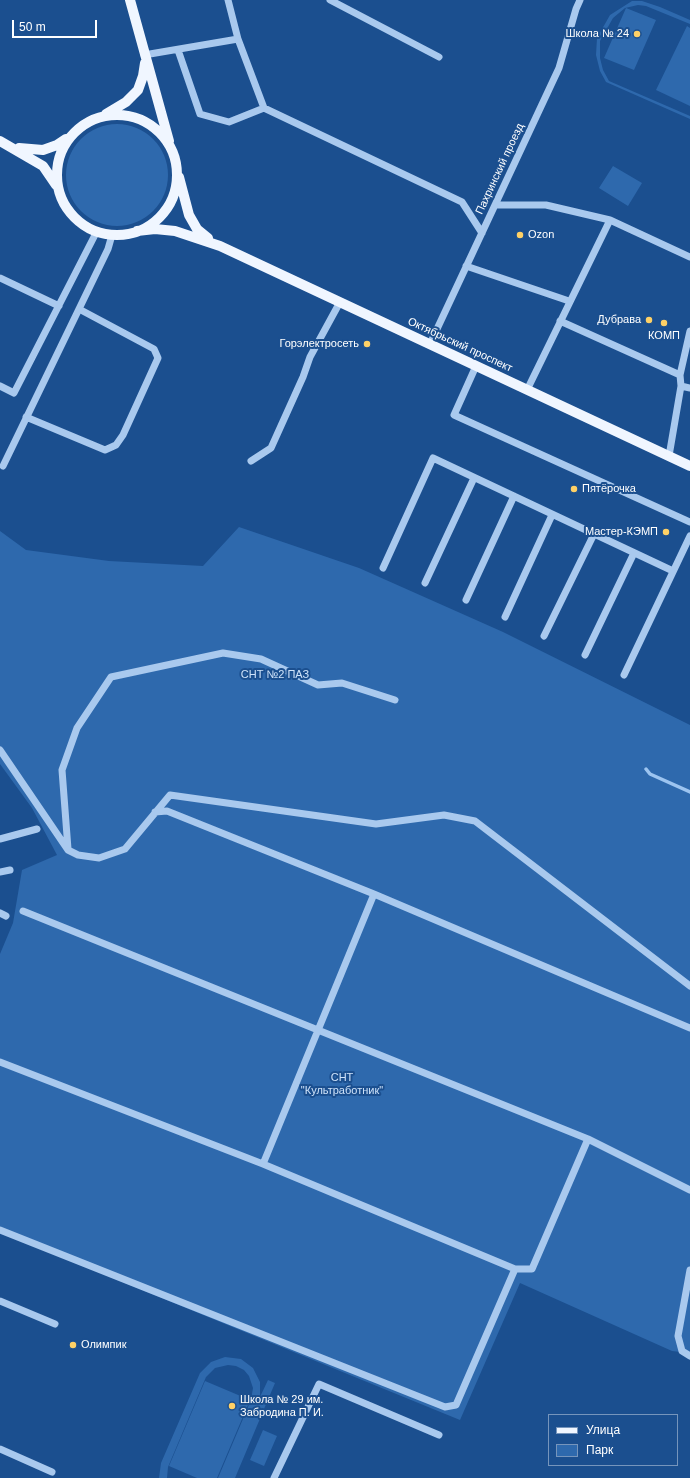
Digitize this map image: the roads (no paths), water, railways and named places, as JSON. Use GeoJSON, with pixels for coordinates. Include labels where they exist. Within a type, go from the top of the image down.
{"type":"FeatureCollection","features":[{"type":"Feature","properties":{"kind":"main road"},"geometry":{"type":"LineString","coordinates":[[4,143],[43,166],[53,178],[72,215],[81,223],[97,231],[112,234],[126,234],[137,231],[157,219],[168,206],[175,189],[176,165],[144,55],[130,0]]}},
{"type":"Feature","properties":{"kind":"main road"},"geometry":{"type":"LineString","coordinates":[[4,143],[26,150],[43,150],[63,142],[77,130],[126,102],[138,90],[144,71],[144,55]]}},
{"type":"Feature","properties":{"kind":"main road"},"geometry":{"type":"LineString","coordinates":[[96,118],[120,114],[142,120],[162,135],[173,154]]}},
{"type":"Feature","properties":{"kind":"main road"},"geometry":{"type":"LineString","coordinates":[[60,194],[57,183],[58,160],[63,148],[77,130]]}},
{"type":"Feature","properties":{"kind":"main road","name":"Октябрьский проспект"},"geometry":{"type":"LineString","coordinates":[[176,165],[186,206],[192,222],[203,235],[220,246]]}},
{"type":"Feature","properties":{"kind":"main road","name":"Октябрьский проспект"},"geometry":{"type":"LineString","coordinates":[[137,231],[155,229],[175,231],[220,246],[690,466]]}},
{"type":"Feature","properties":{"kind":"street"},"geometry":{"type":"LineString","coordinates":[[228,0],[238,39],[264,108],[462,202],[482,233]]}},
{"type":"Feature","properties":{"kind":"street"},"geometry":{"type":"LineString","coordinates":[[330,0],[440,57]]}},
{"type":"Feature","properties":{"kind":"street","name":"Пахринский проезд"},"geometry":{"type":"LineString","coordinates":[[430,344],[559,68],[580,0]]}},
{"type":"Feature","properties":{"kind":"street"},"geometry":{"type":"LineString","coordinates":[[144,55],[238,39]]}},
{"type":"Feature","properties":{"kind":"street"},"geometry":{"type":"LineString","coordinates":[[178,50],[200,114],[229,122],[264,108]]}},
{"type":"Feature","properties":{"kind":"street"},"geometry":{"type":"LineString","coordinates":[[495,205],[546,205],[610,220],[690,257]]}},
{"type":"Feature","properties":{"kind":"street"},"geometry":{"type":"LineString","coordinates":[[527,390],[569,301],[610,220]]}},
{"type":"Feature","properties":{"kind":"street"},"geometry":{"type":"LineString","coordinates":[[0,386],[14,393],[97,231]]}},
{"type":"Feature","properties":{"kind":"street"},"geometry":{"type":"LineString","coordinates":[[2,466],[108,249],[112,234]]}},
{"type":"Feature","properties":{"kind":"street"},"geometry":{"type":"LineString","coordinates":[[466,266],[569,301]]}},
{"type":"Feature","properties":{"kind":"street"},"geometry":{"type":"LineString","coordinates":[[0,278],[59,306]]}},
{"type":"Feature","properties":{"kind":"street"},"geometry":{"type":"LineString","coordinates":[[251,461],[271,448],[303,377],[310,357],[340,302]]}},
{"type":"Feature","properties":{"kind":"street"},"geometry":{"type":"LineString","coordinates":[[26,417],[105,450],[116,445],[123,435],[158,358],[154,349],[79,309]]}},
{"type":"Feature","properties":{"kind":"street"},"geometry":{"type":"LineString","coordinates":[[560,321],[680,375]]}},
{"type":"Feature","properties":{"kind":"street"},"geometry":{"type":"LineString","coordinates":[[669,456],[681,386],[680,375],[690,331]]}},
{"type":"Feature","properties":{"kind":"street"},"geometry":{"type":"LineString","coordinates":[[476,366],[454,415],[690,522]]}},
{"type":"Feature","properties":{"kind":"street"},"geometry":{"type":"LineString","coordinates":[[681,386],[690,388]]}},
{"type":"Feature","properties":{"kind":"street"},"geometry":{"type":"LineString","coordinates":[[383,568],[433,458],[673,571]]}},
{"type":"Feature","properties":{"kind":"street"},"geometry":{"type":"LineString","coordinates":[[425,583],[474,478]]}},
{"type":"Feature","properties":{"kind":"street"},"geometry":{"type":"LineString","coordinates":[[466,600],[514,496]]}},
{"type":"Feature","properties":{"kind":"street"},"geometry":{"type":"LineString","coordinates":[[505,617],[552,515]]}},
{"type":"Feature","properties":{"kind":"street"},"geometry":{"type":"LineString","coordinates":[[544,636],[594,534]]}},
{"type":"Feature","properties":{"kind":"street"},"geometry":{"type":"LineString","coordinates":[[624,674],[690,536]]}},
{"type":"Feature","properties":{"kind":"street"},"geometry":{"type":"LineString","coordinates":[[585,655],[634,553]]}},
{"type":"Feature","properties":{"kind":"street"},"geometry":{"type":"LineString","coordinates":[[68,850],[62,770],[77,728],[111,677],[223,653],[261,659],[318,685],[342,683],[395,700]]}},
{"type":"Feature","properties":{"kind":"street"},"geometry":{"type":"LineString","coordinates":[[0,750],[68,850],[78,855],[99,858],[125,849],[170,795],[376,824],[444,814],[475,821],[690,986]]}},
{"type":"Feature","properties":{"kind":"street"},"geometry":{"type":"LineString","coordinates":[[155,812],[168,811],[374,894],[690,1028]]}},
{"type":"Feature","properties":{"kind":"street"},"geometry":{"type":"LineString","coordinates":[[0,839],[37,828]]}},
{"type":"Feature","properties":{"kind":"street"},"geometry":{"type":"LineString","coordinates":[[0,872],[10,870]]}},
{"type":"Feature","properties":{"kind":"street"},"geometry":{"type":"LineString","coordinates":[[263,1164],[374,894]]}},
{"type":"Feature","properties":{"kind":"street"},"geometry":{"type":"LineString","coordinates":[[23,911],[588,1139],[690,1190]]}},
{"type":"Feature","properties":{"kind":"street"},"geometry":{"type":"LineString","coordinates":[[0,1062],[263,1164],[515,1270],[532,1269],[588,1139]]}},
{"type":"Feature","properties":{"kind":"street"},"geometry":{"type":"LineString","coordinates":[[0,1230],[445,1407],[456,1405],[515,1270]]}},
{"type":"Feature","properties":{"kind":"street"},"geometry":{"type":"LineString","coordinates":[[690,1270],[678,1336],[682,1351],[690,1356]]}},
{"type":"Feature","properties":{"kind":"street"},"geometry":{"type":"LineString","coordinates":[[0,1301],[55,1324]]}},
{"type":"Feature","properties":{"kind":"street"},"geometry":{"type":"LineString","coordinates":[[274,1478],[319,1384],[439,1435]]}},
{"type":"Feature","properties":{"kind":"street"},"geometry":{"type":"LineString","coordinates":[[0,1449],[52,1472]]}},
{"type":"Feature","properties":{"kind":"waterway"},"geometry":{"type":"LineString","coordinates":[[646,769],[650,774],[690,792]]}},
{"type":"Feature","properties":{"kind":"place","name":"Школа № 24"},"geometry":{"type":"Point","coordinates":[637,34]}},
{"type":"Feature","properties":{"kind":"place","name":"Ozon"},"geometry":{"type":"Point","coordinates":[520,235]}},
{"type":"Feature","properties":{"kind":"place","name":"Дубрава"},"geometry":{"type":"Point","coordinates":[649,320]}},
{"type":"Feature","properties":{"kind":"place","name":"КОМП"},"geometry":{"type":"Point","coordinates":[664,323]}},
{"type":"Feature","properties":{"kind":"place","name":"Горэлектросеть"},"geometry":{"type":"Point","coordinates":[367,344]}},
{"type":"Feature","properties":{"kind":"place","name":"Пятёрочка"},"geometry":{"type":"Point","coordinates":[574,489]}},
{"type":"Feature","properties":{"kind":"place","name":"Мастер-КЭМП"},"geometry":{"type":"Point","coordinates":[666,532]}},
{"type":"Feature","properties":{"kind":"place","name":"Олимпик"},"geometry":{"type":"Point","coordinates":[73,1345]}},
{"type":"Feature","properties":{"kind":"place","name":"Школа № 29 им. Забродина П. И."},"geometry":{"type":"Point","coordinates":[232,1406]}},
{"type":"Feature","properties":{"kind":"park label","name":"СНТ №2 ПАЗ"},"geometry":{"type":"Point","coordinates":[275,675]}},
{"type":"Feature","properties":{"kind":"park label","name":"СНТ \"Культработник\""},"geometry":{"type":"Point","coordinates":[342,1084]}}]}
